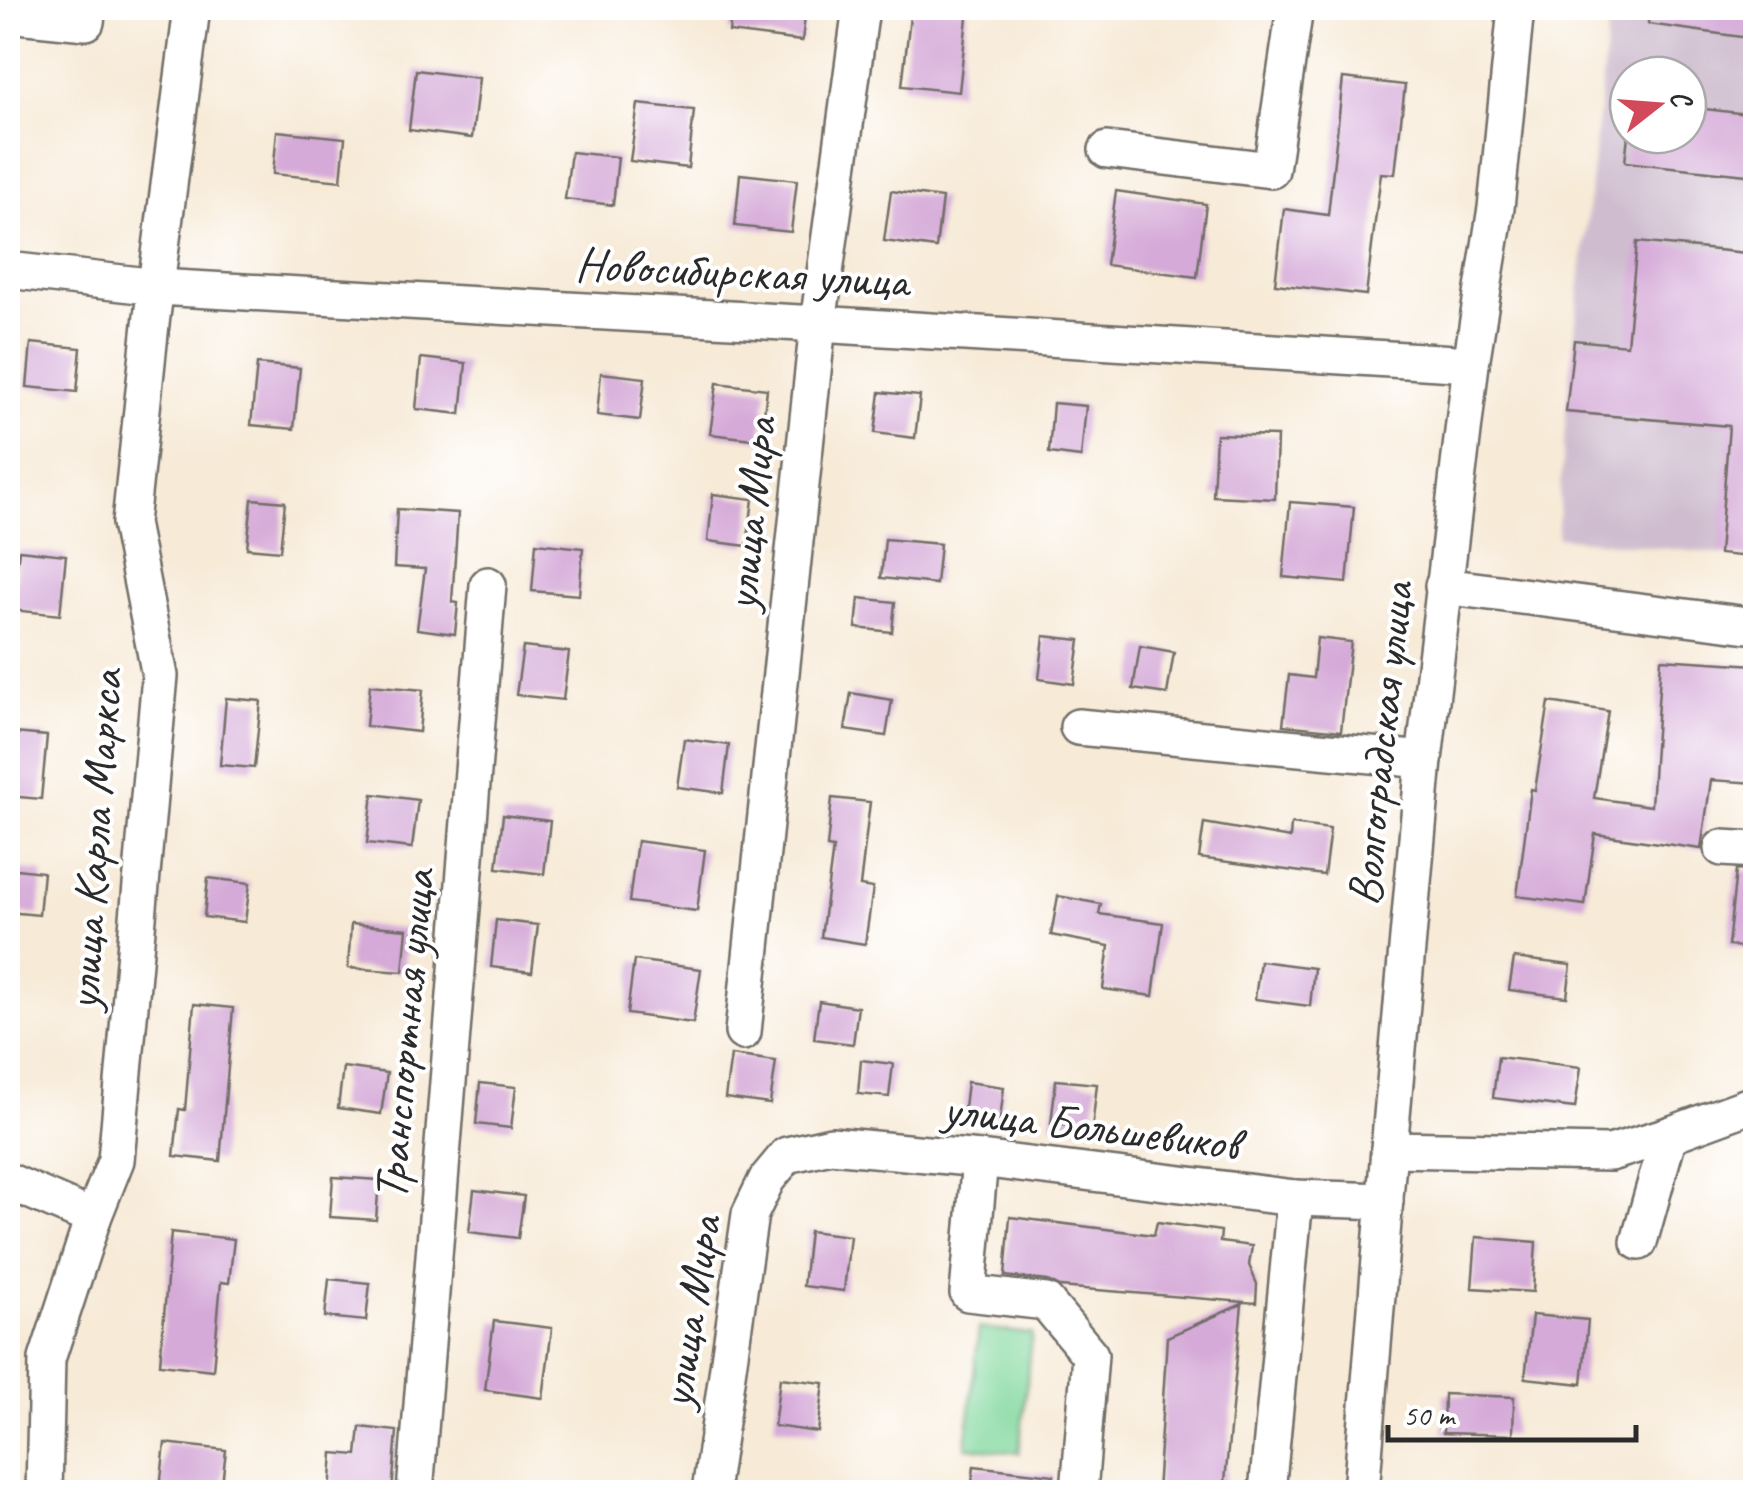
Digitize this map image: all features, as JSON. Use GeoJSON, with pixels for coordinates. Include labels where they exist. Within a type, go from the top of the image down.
{"type":"FeatureCollection","features":[{"type":"Feature","properties":{"kind":"street"},"geometry":{"type":"LineString","coordinates":[[8,14],[86,22],[88,8]]}},
{"type":"Feature","properties":{"kind":"street","name":"улица Карла Маркса"},"geometry":{"type":"LineString","coordinates":[[44,1492],[47,1358],[92,1218],[116,1160],[160,676],[130,523],[192,8]]}},
{"type":"Feature","properties":{"kind":"street","name":"улица Мира"},"geometry":{"type":"LineString","coordinates":[[743,1032],[818,324],[861,8]]}},
{"type":"Feature","properties":{"kind":"street"},"geometry":{"type":"LineString","coordinates":[[1106,150],[1270,170],[1294,8]]}},
{"type":"Feature","properties":{"kind":"street","name":"Волгоградская улица"},"geometry":{"type":"LineString","coordinates":[[1361,1492],[1424,760],[1443,586],[1496,208],[1516,8]]}},
{"type":"Feature","properties":{"kind":"street","name":"Новосибирская улица"},"geometry":{"type":"LineString","coordinates":[[8,270],[157,287],[1472,364]]}},
{"type":"Feature","properties":{"kind":"street","name":"Транспортная улица"},"geometry":{"type":"LineString","coordinates":[[415,1492],[488,585]]}},
{"type":"Feature","properties":{"kind":"street"},"geometry":{"type":"LineString","coordinates":[[1443,586],[1756,626]]}},
{"type":"Feature","properties":{"kind":"street"},"geometry":{"type":"LineString","coordinates":[[1078,727],[1424,760]]}},
{"type":"Feature","properties":{"kind":"street"},"geometry":{"type":"LineString","coordinates":[[1388,1149],[1610,1154],[1756,1103]]}},
{"type":"Feature","properties":{"kind":"street"},"geometry":{"type":"LineString","coordinates":[[1638,1242],[1669,1135]]}},
{"type":"Feature","properties":{"kind":"street","name":"улица Большевиков"},"geometry":{"type":"LineString","coordinates":[[787,1155],[831,1146],[1295,1198],[1385,1202]]}},
{"type":"Feature","properties":{"kind":"street","name":"улица Мира"},"geometry":{"type":"LineString","coordinates":[[710,1492],[750,1214],[767,1179],[787,1155]]}},
{"type":"Feature","properties":{"kind":"street"},"geometry":{"type":"LineString","coordinates":[[980,1160],[968,1294],[1046,1302],[1090,1355],[1079,1492]]}},
{"type":"Feature","properties":{"kind":"street"},"geometry":{"type":"LineString","coordinates":[[8,1181],[92,1218]]}},
{"type":"Feature","properties":{"kind":"street"},"geometry":{"type":"LineString","coordinates":[[1267,1492],[1295,1198]]}},
{"type":"Feature","properties":{"kind":"shaded area"},"geometry":{"type":"Polygon","coordinates":[[[1610,8],[1755,8],[1756,491],[1749,557],[1557,537],[1566,412],[1610,8]]]}},
{"type":"Feature","properties":{"kind":"green space"},"geometry":{"type":"Polygon","coordinates":[[[979,1328],[1032,1334],[1019,1453],[966,1447],[979,1328]]]}},
{"type":"Feature","properties":{"kind":"building"},"geometry":{"type":"Polygon","coordinates":[[[732,8],[806,8],[802,41],[729,32],[732,8]]]}},
{"type":"Feature","properties":{"kind":"building"},"geometry":{"type":"Polygon","coordinates":[[[911,8],[968,8],[959,92],[902,86],[911,8]]]}},
{"type":"Feature","properties":{"kind":"building"},"geometry":{"type":"Polygon","coordinates":[[[1649,8],[1756,8],[1756,39],[1648,24],[1649,8]]]}},
{"type":"Feature","properties":{"kind":"building"},"geometry":{"type":"Polygon","coordinates":[[[416,70],[479,78],[472,138],[409,130],[416,70]]]}},
{"type":"Feature","properties":{"kind":"building"},"geometry":{"type":"Polygon","coordinates":[[[1343,78],[1405,85],[1395,174],[1381,173],[1366,295],[1275,284],[1284,209],[1328,215],[1343,78]]]}},
{"type":"Feature","properties":{"kind":"building"},"geometry":{"type":"Polygon","coordinates":[[[638,104],[694,110],[688,168],[630,161],[638,104]]]}},
{"type":"Feature","properties":{"kind":"building"},"geometry":{"type":"Polygon","coordinates":[[[1708,109],[1756,115],[1756,176],[1625,162],[1626,155],[1708,155],[1708,109]]]}},
{"type":"Feature","properties":{"kind":"building"},"geometry":{"type":"Polygon","coordinates":[[[277,131],[345,138],[341,181],[273,174],[277,131]]]}},
{"type":"Feature","properties":{"kind":"building"},"geometry":{"type":"Polygon","coordinates":[[[571,152],[618,157],[613,205],[565,199],[571,152]]]}},
{"type":"Feature","properties":{"kind":"building"},"geometry":{"type":"Polygon","coordinates":[[[740,174],[797,180],[791,232],[735,226],[740,174]]]}},
{"type":"Feature","properties":{"kind":"building"},"geometry":{"type":"Polygon","coordinates":[[[891,191],[942,198],[936,248],[884,241],[891,191]]]}},
{"type":"Feature","properties":{"kind":"building"},"geometry":{"type":"Polygon","coordinates":[[[1116,191],[1206,204],[1197,277],[1106,265],[1116,191]]]}},
{"type":"Feature","properties":{"kind":"building"},"geometry":{"type":"Polygon","coordinates":[[[1637,242],[1756,254],[1756,491],[1749,557],[1719,554],[1729,426],[1566,412],[1574,340],[1627,345],[1637,242]]]}},
{"type":"Feature","properties":{"kind":"building"},"geometry":{"type":"Polygon","coordinates":[[[31,343],[81,348],[77,392],[27,387],[31,343]]]}},
{"type":"Feature","properties":{"kind":"building"},"geometry":{"type":"Polygon","coordinates":[[[421,358],[466,363],[461,414],[416,409],[421,358]]]}},
{"type":"Feature","properties":{"kind":"building"},"geometry":{"type":"Polygon","coordinates":[[[257,364],[300,368],[294,429],[251,425],[257,364]]]}},
{"type":"Feature","properties":{"kind":"building"},"geometry":{"type":"Polygon","coordinates":[[[601,373],[645,378],[640,420],[597,415],[601,373]]]}},
{"type":"Feature","properties":{"kind":"building"},"geometry":{"type":"Polygon","coordinates":[[[717,383],[767,389],[761,440],[710,434],[717,383]]]}},
{"type":"Feature","properties":{"kind":"building"},"geometry":{"type":"Polygon","coordinates":[[[880,392],[920,396],[915,438],[875,433],[880,392]]]}},
{"type":"Feature","properties":{"kind":"building"},"geometry":{"type":"Polygon","coordinates":[[[1053,403],[1086,406],[1081,457],[1049,453],[1053,403]]]}},
{"type":"Feature","properties":{"kind":"building"},"geometry":{"type":"Polygon","coordinates":[[[1216,434],[1277,436],[1275,499],[1213,496],[1216,434]]]}},
{"type":"Feature","properties":{"kind":"building"},"geometry":{"type":"Polygon","coordinates":[[[713,494],[753,499],[747,546],[708,541],[713,494]]]}},
{"type":"Feature","properties":{"kind":"building"},"geometry":{"type":"Polygon","coordinates":[[[252,499],[285,502],[280,551],[247,548],[252,499]]]}},
{"type":"Feature","properties":{"kind":"building"},"geometry":{"type":"Polygon","coordinates":[[[1290,502],[1354,507],[1347,583],[1283,577],[1290,502]]]}},
{"type":"Feature","properties":{"kind":"building"},"geometry":{"type":"Polygon","coordinates":[[[397,509],[458,513],[452,602],[458,603],[455,634],[417,629],[425,569],[394,567],[397,509]]]}},
{"type":"Feature","properties":{"kind":"building"},"geometry":{"type":"Polygon","coordinates":[[[885,539],[940,544],[936,584],[881,578],[885,539]]]}},
{"type":"Feature","properties":{"kind":"building"},"geometry":{"type":"Polygon","coordinates":[[[536,543],[583,548],[579,595],[532,591],[536,543]]]}},
{"type":"Feature","properties":{"kind":"building"},"geometry":{"type":"Polygon","coordinates":[[[19,550],[66,555],[60,615],[12,610],[19,550]]]}},
{"type":"Feature","properties":{"kind":"building"},"geometry":{"type":"Polygon","coordinates":[[[859,598],[895,602],[892,632],[856,628],[859,598]]]}},
{"type":"Feature","properties":{"kind":"building"},"geometry":{"type":"Polygon","coordinates":[[[1044,636],[1080,640],[1074,684],[1039,679],[1044,636]]]}},
{"type":"Feature","properties":{"kind":"building"},"geometry":{"type":"Polygon","coordinates":[[[1317,638],[1351,642],[1341,731],[1283,725],[1289,675],[1313,678],[1317,638]]]}},
{"type":"Feature","properties":{"kind":"building"},"geometry":{"type":"Polygon","coordinates":[[[1140,646],[1174,652],[1167,694],[1133,689],[1140,646]]]}},
{"type":"Feature","properties":{"kind":"building"},"geometry":{"type":"Polygon","coordinates":[[[523,647],[569,652],[563,700],[516,695],[523,647]]]}},
{"type":"Feature","properties":{"kind":"building"},"geometry":{"type":"Polygon","coordinates":[[[1661,659],[1756,665],[1756,783],[1711,780],[1701,849],[1595,834],[1585,905],[1517,896],[1531,789],[1535,790],[1549,702],[1608,711],[1594,798],[1651,806],[1661,659]]]}},
{"type":"Feature","properties":{"kind":"building"},"geometry":{"type":"Polygon","coordinates":[[[370,685],[423,690],[419,732],[366,726],[370,685]]]}},
{"type":"Feature","properties":{"kind":"building"},"geometry":{"type":"Polygon","coordinates":[[[851,693],[892,700],[886,736],[845,730],[851,693]]]}},
{"type":"Feature","properties":{"kind":"building"},"geometry":{"type":"Polygon","coordinates":[[[226,698],[261,701],[254,768],[220,765],[226,698]]]}},
{"type":"Feature","properties":{"kind":"building"},"geometry":{"type":"Polygon","coordinates":[[[14,733],[47,736],[41,799],[8,796],[8,747],[13,748],[14,733]]]}},
{"type":"Feature","properties":{"kind":"building"},"geometry":{"type":"Polygon","coordinates":[[[684,739],[729,745],[723,793],[677,787],[684,739]]]}},
{"type":"Feature","properties":{"kind":"building"},"geometry":{"type":"Polygon","coordinates":[[[373,794],[418,800],[412,848],[367,843],[373,794]]]}},
{"type":"Feature","properties":{"kind":"building"},"geometry":{"type":"Polygon","coordinates":[[[832,798],[870,802],[860,886],[873,888],[865,944],[821,937],[833,848],[827,847],[832,798]]]}},
{"type":"Feature","properties":{"kind":"building"},"geometry":{"type":"Polygon","coordinates":[[[503,815],[550,821],[544,874],[497,868],[503,815]]]}},
{"type":"Feature","properties":{"kind":"building"},"geometry":{"type":"Polygon","coordinates":[[[1204,823],[1290,838],[1291,824],[1330,829],[1324,875],[1199,858],[1204,823]]]}},
{"type":"Feature","properties":{"kind":"building"},"geometry":{"type":"Polygon","coordinates":[[[637,841],[705,850],[697,911],[629,902],[637,841]]]}},
{"type":"Feature","properties":{"kind":"building"},"geometry":{"type":"Polygon","coordinates":[[[8,868],[43,872],[39,915],[8,912],[8,868]]]}},
{"type":"Feature","properties":{"kind":"building"},"geometry":{"type":"Polygon","coordinates":[[[1736,870],[1756,871],[1756,949],[1728,946],[1736,870]]]}},
{"type":"Feature","properties":{"kind":"building"},"geometry":{"type":"Polygon","coordinates":[[[208,878],[250,883],[245,922],[204,917],[208,878]]]}},
{"type":"Feature","properties":{"kind":"building"},"geometry":{"type":"Polygon","coordinates":[[[1058,896],[1101,904],[1099,914],[1163,923],[1153,996],[1103,989],[1109,946],[1051,935],[1058,896]]]}},
{"type":"Feature","properties":{"kind":"building"},"geometry":{"type":"Polygon","coordinates":[[[496,920],[538,925],[532,972],[491,967],[496,920]]]}},
{"type":"Feature","properties":{"kind":"building"},"geometry":{"type":"Polygon","coordinates":[[[351,924],[407,929],[403,972],[348,968],[351,924]]]}},
{"type":"Feature","properties":{"kind":"building"},"geometry":{"type":"Polygon","coordinates":[[[1514,958],[1571,965],[1567,997],[1509,990],[1514,958]]]}},
{"type":"Feature","properties":{"kind":"building"},"geometry":{"type":"Polygon","coordinates":[[[634,960],[701,969],[693,1023],[627,1014],[634,960]]]}},
{"type":"Feature","properties":{"kind":"building"},"geometry":{"type":"Polygon","coordinates":[[[1260,961],[1314,968],[1310,1006],[1255,999],[1260,961]]]}},
{"type":"Feature","properties":{"kind":"building"},"geometry":{"type":"Polygon","coordinates":[[[819,1001],[858,1007],[853,1044],[814,1039],[819,1001]]]}},
{"type":"Feature","properties":{"kind":"building"},"geometry":{"type":"Polygon","coordinates":[[[194,1004],[233,1008],[220,1161],[174,1156],[179,1109],[185,1110],[194,1004]]]}},
{"type":"Feature","properties":{"kind":"building"},"geometry":{"type":"Polygon","coordinates":[[[731,1055],[776,1061],[770,1104],[725,1098],[731,1055]]]}},
{"type":"Feature","properties":{"kind":"building"},"geometry":{"type":"Polygon","coordinates":[[[1498,1057],[1581,1067],[1575,1108],[1493,1098],[1498,1057]]]}},
{"type":"Feature","properties":{"kind":"building"},"geometry":{"type":"Polygon","coordinates":[[[861,1060],[893,1064],[889,1097],[858,1094],[861,1060]]]}},
{"type":"Feature","properties":{"kind":"building"},"geometry":{"type":"Polygon","coordinates":[[[343,1067],[387,1073],[381,1114],[338,1108],[343,1067]]]}},
{"type":"Feature","properties":{"kind":"building"},"geometry":{"type":"Polygon","coordinates":[[[1056,1080],[1097,1084],[1092,1128],[1051,1124],[1056,1080]]]}},
{"type":"Feature","properties":{"kind":"building"},"geometry":{"type":"Polygon","coordinates":[[[967,1082],[1004,1087],[1000,1120],[963,1116],[967,1082]]]}},
{"type":"Feature","properties":{"kind":"building"},"geometry":{"type":"Polygon","coordinates":[[[480,1083],[516,1087],[511,1128],[476,1124],[480,1083]]]}},
{"type":"Feature","properties":{"kind":"building"},"geometry":{"type":"Polygon","coordinates":[[[333,1177],[379,1180],[376,1220],[330,1217],[333,1177]]]}},
{"type":"Feature","properties":{"kind":"building"},"geometry":{"type":"Polygon","coordinates":[[[474,1190],[524,1196],[518,1238],[469,1232],[474,1190]]]}},
{"type":"Feature","properties":{"kind":"building"},"geometry":{"type":"Polygon","coordinates":[[[1010,1217],[1154,1235],[1157,1222],[1221,1231],[1220,1242],[1252,1246],[1249,1265],[1257,1284],[1256,1303],[1060,1287],[1048,1281],[1005,1276],[1010,1217]]]}},
{"type":"Feature","properties":{"kind":"building"},"geometry":{"type":"Polygon","coordinates":[[[809,1231],[850,1236],[844,1291],[803,1286],[809,1231]]]}},
{"type":"Feature","properties":{"kind":"building"},"geometry":{"type":"Polygon","coordinates":[[[171,1232],[234,1239],[229,1283],[221,1282],[213,1370],[160,1364],[171,1232]]]}},
{"type":"Feature","properties":{"kind":"building"},"geometry":{"type":"Polygon","coordinates":[[[1476,1237],[1536,1242],[1533,1292],[1472,1288],[1476,1237]]]}},
{"type":"Feature","properties":{"kind":"building"},"geometry":{"type":"Polygon","coordinates":[[[329,1279],[370,1283],[366,1321],[325,1317],[329,1279]]]}},
{"type":"Feature","properties":{"kind":"building"},"geometry":{"type":"Polygon","coordinates":[[[1242,1304],[1224,1492],[1157,1492],[1167,1337],[1242,1304]]]}},
{"type":"Feature","properties":{"kind":"building"},"geometry":{"type":"Polygon","coordinates":[[[1532,1315],[1588,1320],[1582,1384],[1525,1378],[1532,1315]]]}},
{"type":"Feature","properties":{"kind":"building"},"geometry":{"type":"Polygon","coordinates":[[[494,1321],[552,1328],[543,1398],[485,1390],[494,1321]]]}},
{"type":"Feature","properties":{"kind":"building"},"geometry":{"type":"Polygon","coordinates":[[[780,1378],[824,1383],[818,1432],[774,1426],[780,1378]]]}},
{"type":"Feature","properties":{"kind":"building"},"geometry":{"type":"Polygon","coordinates":[[[1444,1394],[1514,1397],[1513,1435],[1443,1433],[1444,1394]]]}},
{"type":"Feature","properties":{"kind":"building"},"geometry":{"type":"Polygon","coordinates":[[[360,1427],[397,1431],[392,1492],[330,1492],[333,1453],[357,1455],[360,1427]]]}},
{"type":"Feature","properties":{"kind":"building"},"geometry":{"type":"Polygon","coordinates":[[[165,1443],[226,1450],[221,1492],[160,1488],[165,1443]]]}},
{"type":"Feature","properties":{"kind":"building"},"geometry":{"type":"Polygon","coordinates":[[[974,1466],[1054,1475],[1053,1492],[971,1492],[974,1466]]]}}]}
